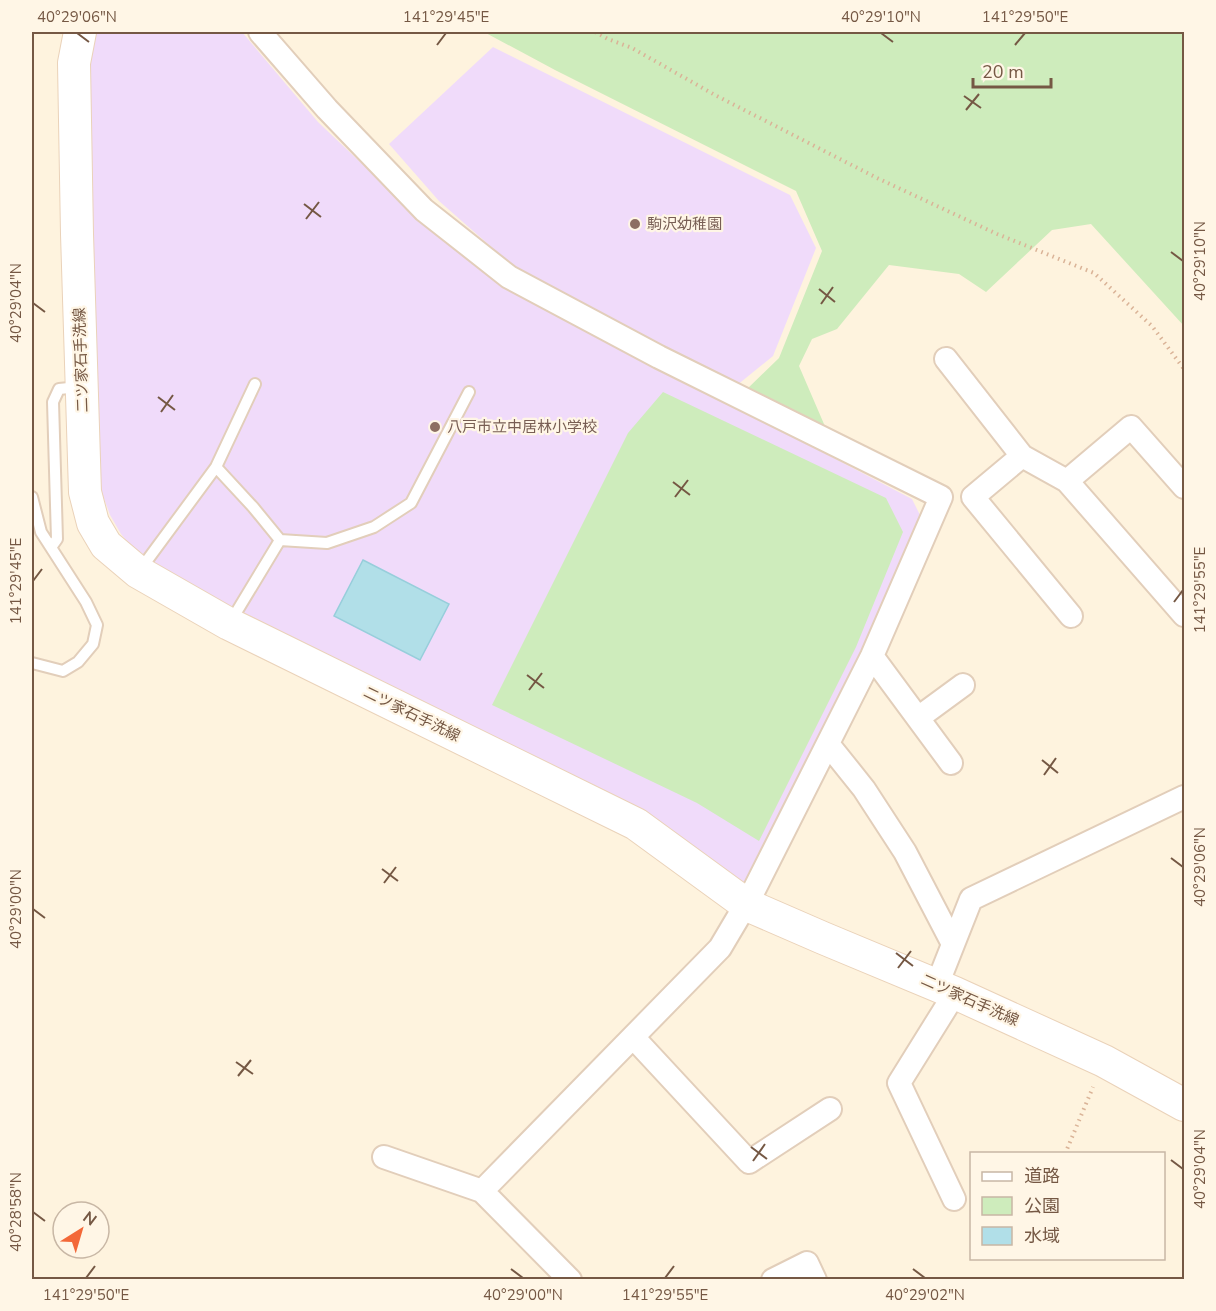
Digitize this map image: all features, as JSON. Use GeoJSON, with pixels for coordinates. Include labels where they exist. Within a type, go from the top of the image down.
{"type":"FeatureCollection","features":[{"type":"Feature","properties":{"kind":"street","name":"二ツ家石手洗線"},"geometry":{"type":"LineString","coordinates":[[80,32],[74,63],[85,492],[93,523],[106,545],[138,572],[229,624],[636,824],[747,905],[946,989],[1104,1061],[1185,1105]]}},
{"type":"Feature","properties":{"kind":"street"},"geometry":{"type":"LineString","coordinates":[[260,32],[327,109],[424,210],[509,277],[659,357],[941,497],[872,656],[747,905],[720,948],[482,1191]]}},
{"type":"Feature","properties":{"kind":"street"},"geometry":{"type":"LineString","coordinates":[[946,360],[1022,456],[1067,481],[1185,615]]}},
{"type":"Feature","properties":{"kind":"street"},"geometry":{"type":"LineString","coordinates":[[1067,481],[1131,427],[1185,487]]}},
{"type":"Feature","properties":{"kind":"street"},"geometry":{"type":"LineString","coordinates":[[1022,456],[973,497],[1071,616]]}},
{"type":"Feature","properties":{"kind":"street"},"geometry":{"type":"LineString","coordinates":[[872,656],[951,763]]}},
{"type":"Feature","properties":{"kind":"street"},"geometry":{"type":"LineString","coordinates":[[918,718],[963,685]]}},
{"type":"Feature","properties":{"kind":"street"},"geometry":{"type":"LineString","coordinates":[[828,744],[864,789],[905,852],[953,944]]}},
{"type":"Feature","properties":{"kind":"street"},"geometry":{"type":"LineString","coordinates":[[954,1199],[898,1083],[946,989],[953,944],[971,899],[1185,797]]}},
{"type":"Feature","properties":{"kind":"street"},"geometry":{"type":"LineString","coordinates":[[633,1038],[749,1162],[830,1109]]}},
{"type":"Feature","properties":{"kind":"street"},"geometry":{"type":"LineString","coordinates":[[384,1157],[482,1191],[570,1280]]}},
{"type":"Feature","properties":{"kind":"street"},"geometry":{"type":"LineString","coordinates":[[773,1280],[807,1263],[815,1280]]}},
{"type":"Feature","properties":{"kind":"lane"},"geometry":{"type":"LineString","coordinates":[[138,572],[216,467],[255,384]]}},
{"type":"Feature","properties":{"kind":"lane"},"geometry":{"type":"LineString","coordinates":[[52,546],[57,539],[53,402],[59,389],[82,386]]}},
{"type":"Feature","properties":{"kind":"lane"},"geometry":{"type":"LineString","coordinates":[[216,467],[254,507],[280,540],[327,543],[374,527],[411,503],[469,392]]}},
{"type":"Feature","properties":{"kind":"lane"},"geometry":{"type":"LineString","coordinates":[[32,497],[41,532],[86,602],[97,625],[93,644],[78,662],[63,671],[32,663]]}},
{"type":"Feature","properties":{"kind":"lane"},"geometry":{"type":"LineString","coordinates":[[229,624],[280,540]]}},
{"type":"Feature","properties":{"kind":"path"},"geometry":{"type":"LineString","coordinates":[[595,32],[632,48],[716,95],[878,178],[997,234],[1094,273],[1152,326],[1185,369]]}},
{"type":"Feature","properties":{"kind":"path"},"geometry":{"type":"LineString","coordinates":[[1066,1152],[1104,1061]]}},
{"type":"Feature","properties":{"kind":"shaded area","name":"八戸市立中居林小学校"},"geometry":{"type":"Polygon","coordinates":[[[94,32],[242,32],[318,122],[417,216],[692,384],[912,499],[921,517],[865,648],[822,737],[743,884],[622,799],[211,597],[137,553],[121,534],[110,515],[102,493],[98,469],[90,63],[94,32]]]}},
{"type":"Feature","properties":{"kind":"shaded area","name":"駒沢幼稚園"},"geometry":{"type":"Polygon","coordinates":[[[493,47],[790,195],[816,248],[773,356],[736,386],[521,273],[439,201],[389,144],[493,47]]]}},
{"type":"Feature","properties":{"kind":"green space"},"geometry":{"type":"Polygon","coordinates":[[[484,32],[1184,32],[1184,326],[1091,224],[1052,230],[986,292],[959,274],[889,265],[837,329],[812,339],[799,366],[827,431],[745,391],[779,358],[822,251],[796,191],[484,32]]]}},
{"type":"Feature","properties":{"kind":"green space"},"geometry":{"type":"Polygon","coordinates":[[[663,392],[886,498],[903,532],[856,647],[759,841],[697,803],[492,705],[628,433],[663,392]]]}},
{"type":"Feature","properties":{"kind":"water"},"geometry":{"type":"Polygon","coordinates":[[[363,560],[449,604],[420,660],[334,616],[363,560]]]}},
{"type":"Feature","properties":{"kind":"place","name":"駒沢幼稚園"},"geometry":{"type":"Point","coordinates":[635,224]}},
{"type":"Feature","properties":{"kind":"place","name":"八戸市立中居林小学校"},"geometry":{"type":"Point","coordinates":[435,427]}}]}
